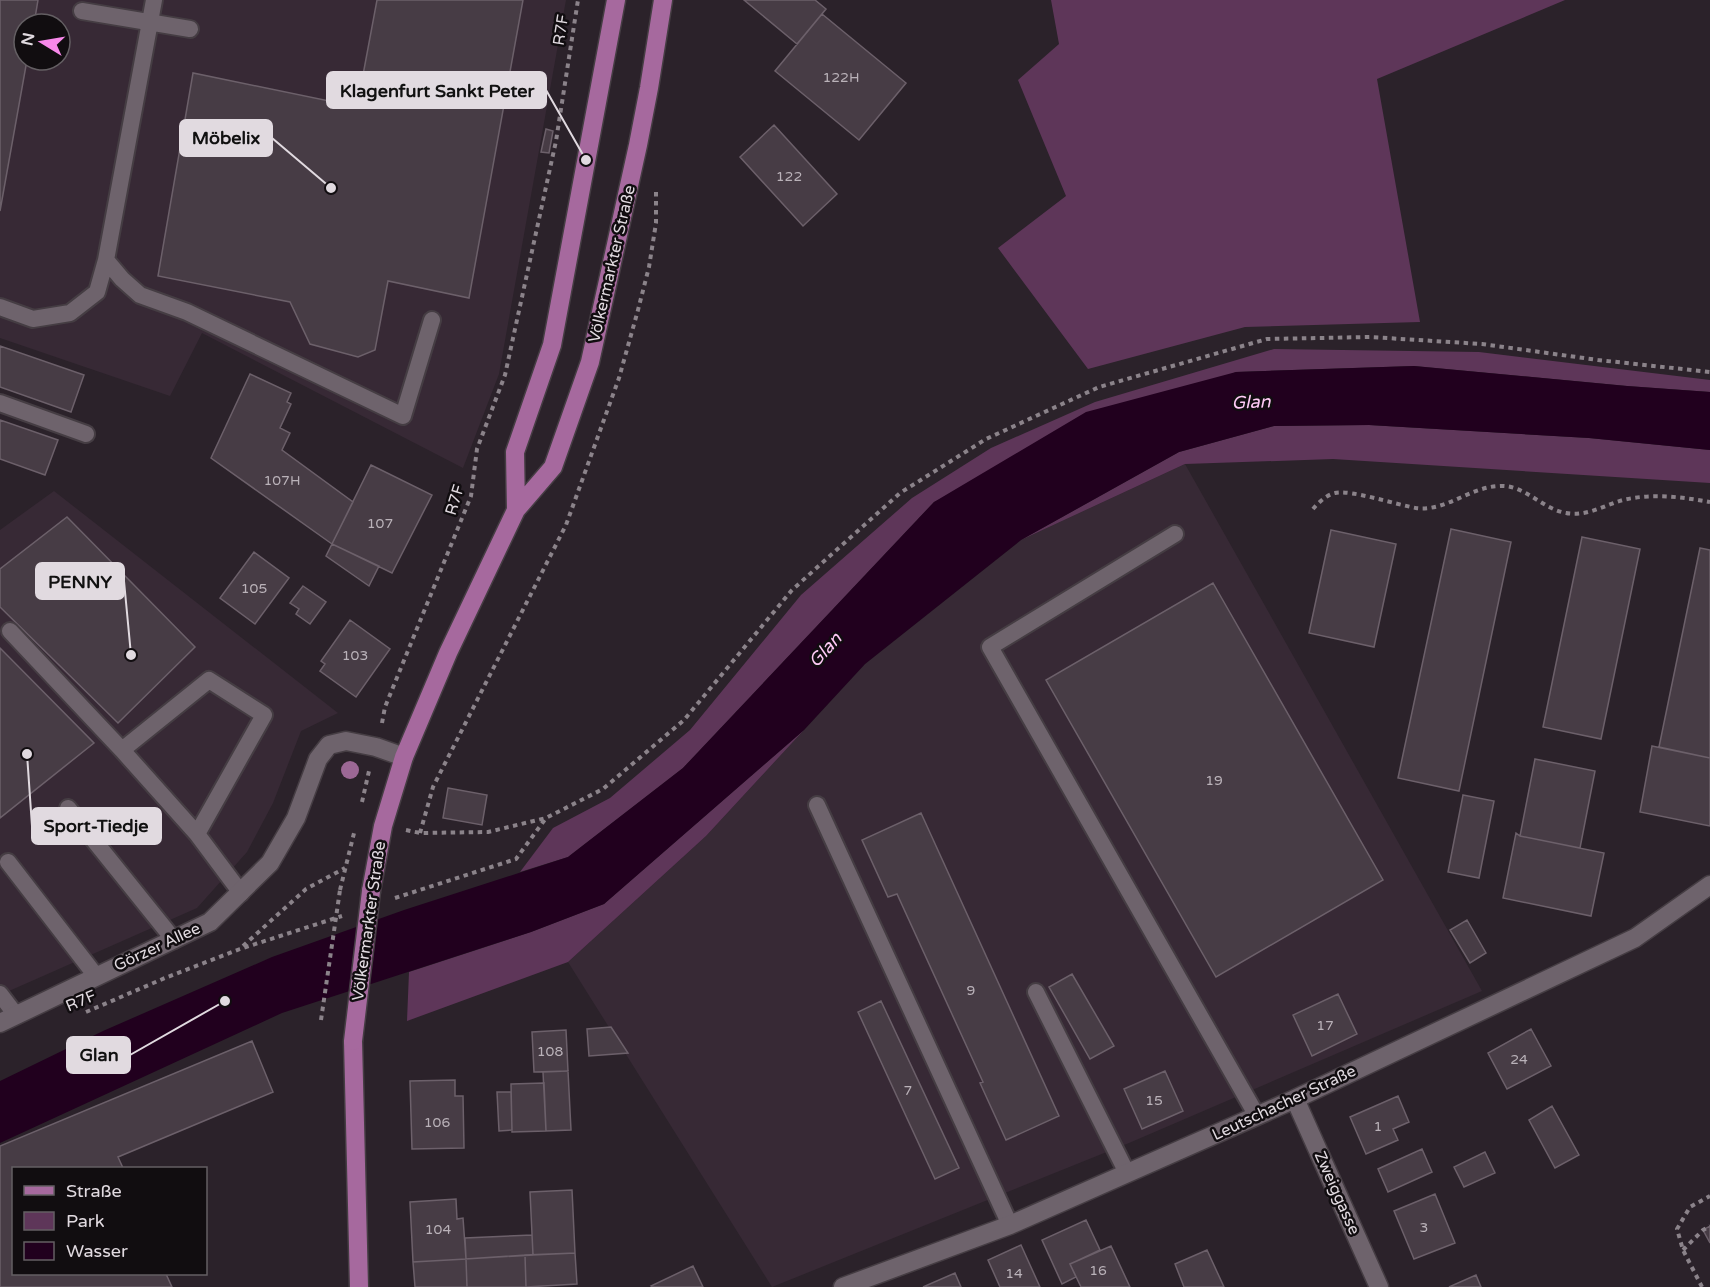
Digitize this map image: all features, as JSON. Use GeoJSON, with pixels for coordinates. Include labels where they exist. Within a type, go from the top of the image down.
{"type":"FeatureCollection","features":[{"type":"Feature","properties":{"kind":"main road","name":"Völkermarkter Straße"},"geometry":{"type":"LineString","coordinates":[[516,510],[515,452],[552,345],[616,0]]}},
{"type":"Feature","properties":{"kind":"main road","name":"Völkermarkter Straße"},"geometry":{"type":"LineString","coordinates":[[360,1287],[353,1041],[371,891],[383,826],[404,757],[448,653],[516,510],[554,467],[590,363],[638,145],[663,0]]}},
{"type":"Feature","properties":{"kind":"street","name":"Görzer Allee"},"geometry":{"type":"LineString","coordinates":[[8,1018],[210,922],[270,863],[297,818],[318,759],[329,745],[346,741],[376,747],[404,757]]}},
{"type":"Feature","properties":{"kind":"street","name":"Leutschacher Straße"},"geometry":{"type":"LineString","coordinates":[[843,1287],[1010,1225],[1295,1099],[1635,938],[1710,885]]}},
{"type":"Feature","properties":{"kind":"street","name":"Zweiggasse"},"geometry":{"type":"LineString","coordinates":[[1295,1099],[1379,1287]]}},
{"type":"Feature","properties":{"kind":"lane"},"geometry":{"type":"LineString","coordinates":[[0,307],[33,319],[70,313],[97,292],[106,260],[154,0]]}},
{"type":"Feature","properties":{"kind":"lane"},"geometry":{"type":"LineString","coordinates":[[82,11],[190,29]]}},
{"type":"Feature","properties":{"kind":"lane"},"geometry":{"type":"LineString","coordinates":[[106,260],[140,295],[186,312],[403,416],[432,320]]}},
{"type":"Feature","properties":{"kind":"lane"},"geometry":{"type":"LineString","coordinates":[[0,404],[86,434]]}},
{"type":"Feature","properties":{"kind":"lane"},"geometry":{"type":"LineString","coordinates":[[1175,534],[990,647],[1257,1116]]}},
{"type":"Feature","properties":{"kind":"lane"},"geometry":{"type":"LineString","coordinates":[[10,631],[197,834],[241,893]]}},
{"type":"Feature","properties":{"kind":"lane"},"geometry":{"type":"LineString","coordinates":[[122,750],[209,680],[264,716],[197,834]]}},
{"type":"Feature","properties":{"kind":"lane"},"geometry":{"type":"LineString","coordinates":[[817,805],[1010,1225]]}},
{"type":"Feature","properties":{"kind":"lane"},"geometry":{"type":"LineString","coordinates":[[68,808],[174,940]]}},
{"type":"Feature","properties":{"kind":"lane"},"geometry":{"type":"LineString","coordinates":[[8,862],[96,976]]}},
{"type":"Feature","properties":{"kind":"lane"},"geometry":{"type":"LineString","coordinates":[[1036,992],[1127,1173]]}},
{"type":"Feature","properties":{"kind":"lane"},"geometry":{"type":"LineString","coordinates":[[0,994],[8,1018]]}},
{"type":"Feature","properties":{"kind":"path","name":"R7F"},"geometry":{"type":"LineString","coordinates":[[362,802],[386,707],[471,496],[477,449],[505,375],[556,141],[578,0]]}},
{"type":"Feature","properties":{"kind":"path"},"geometry":{"type":"LineString","coordinates":[[420,833],[488,832],[546,818],[603,789],[684,720],[792,590],[900,492],[986,439],[1100,387],[1267,339],[1370,337],[1482,344],[1710,372]]}},
{"type":"Feature","properties":{"kind":"path"},"geometry":{"type":"LineString","coordinates":[[1313,509],[1320,501],[1335,493],[1418,508],[1432,508],[1490,486],[1502,485],[1514,487],[1548,507],[1566,513],[1580,513],[1624,500],[1654,496],[1710,502]]}},
{"type":"Feature","properties":{"kind":"path"},"geometry":{"type":"LineString","coordinates":[[394,899],[516,859],[546,818]]}},
{"type":"Feature","properties":{"kind":"path"},"geometry":{"type":"LineString","coordinates":[[321,1020],[340,890],[356,824]]}},
{"type":"Feature","properties":{"kind":"path","name":"R7F"},"geometry":{"type":"LineString","coordinates":[[240,949],[306,889],[345,868]]}},
{"type":"Feature","properties":{"kind":"path","name":"R7F"},"geometry":{"type":"LineString","coordinates":[[77,1016],[240,949],[350,913]]}},
{"type":"Feature","properties":{"kind":"path"},"geometry":{"type":"LineString","coordinates":[[1702,1287],[1683,1250],[1677,1229],[1690,1207],[1710,1196]]}},
{"type":"Feature","properties":{"kind":"path"},"geometry":{"type":"LineString","coordinates":[[1683,1250],[1710,1226]]}},
{"type":"Feature","properties":{"kind":"shaded area"},"geometry":{"type":"Polygon","coordinates":[[[0,0],[566,0],[499,374],[463,468],[202,333],[170,396],[0,338],[0,0]]]}},
{"type":"Feature","properties":{"kind":"shaded area"},"geometry":{"type":"Polygon","coordinates":[[[1185,464],[1482,991],[1129,1143],[772,1287],[568,962],[706,836],[865,664],[1021,540],[1185,464]]]}},
{"type":"Feature","properties":{"kind":"shaded area"},"geometry":{"type":"Polygon","coordinates":[[[54,491],[338,713],[301,731],[273,803],[247,852],[197,908],[0,995],[0,530],[54,491]]]}},
{"type":"Feature","properties":{"kind":"green space"},"geometry":{"type":"Polygon","coordinates":[[[1051,0],[1565,0],[1377,79],[1420,322],[1245,327],[1088,369],[998,248],[1066,196],[1018,80],[1059,44],[1051,0]]]}},
{"type":"Feature","properties":{"kind":"green space"},"geometry":{"type":"Polygon","coordinates":[[[1274,349],[1479,352],[1710,380],[1710,392],[1414,366],[1236,372],[934,502],[683,768],[568,857],[520,872],[553,828],[610,798],[690,730],[801,595],[912,498],[991,448],[1095,402],[1274,349]]]}},
{"type":"Feature","properties":{"kind":"green space"},"geometry":{"type":"Polygon","coordinates":[[[1369,425],[1589,438],[1710,450],[1710,483],[1333,459],[1185,464],[1021,540],[1179,452],[1274,426],[1369,425]]]}},
{"type":"Feature","properties":{"kind":"green space"},"geometry":{"type":"Polygon","coordinates":[[[804,730],[706,836],[568,962],[407,1021],[409,972],[531,932],[604,904],[804,730]]]}},
{"type":"Feature","properties":{"kind":"water"},"geometry":{"type":"Polygon","coordinates":[[[1414,366],[1710,392],[1710,450],[1589,438],[1369,425],[1274,426],[1179,452],[1021,540],[865,664],[804,730],[604,904],[531,932],[282,1013],[0,1143],[0,1081],[103,1031],[272,957],[404,910],[568,857],[683,768],[934,502],[1086,412],[1236,372],[1414,366]]]}},
{"type":"Feature","properties":{"kind":"building"},"geometry":{"type":"Polygon","coordinates":[[[0,0],[38,0],[36,12],[12,12],[12,72],[25,72],[0,211],[0,0]]]}},
{"type":"Feature","properties":{"kind":"building"},"geometry":{"type":"Polygon","coordinates":[[[377,0],[523,0],[469,298],[388,281],[375,350],[358,357],[310,344],[290,302],[158,276],[193,73],[329,101],[363,75],[377,0]]]}},
{"type":"Feature","properties":{"kind":"building"},"geometry":{"type":"Polygon","coordinates":[[[744,0],[815,0],[826,9],[797,44],[744,0]]]}},
{"type":"Feature","properties":{"kind":"building"},"geometry":{"type":"Polygon","coordinates":[[[822,14],[906,83],[859,140],[775,71],[822,14]]]}},
{"type":"Feature","properties":{"kind":"building"},"geometry":{"type":"Polygon","coordinates":[[[774,125],[837,194],[803,226],[740,157],[774,125]]]}},
{"type":"Feature","properties":{"kind":"building"},"geometry":{"type":"Polygon","coordinates":[[[546,129],[553,131],[549,153],[541,152],[546,129]]]}},
{"type":"Feature","properties":{"kind":"building"},"geometry":{"type":"Polygon","coordinates":[[[0,346],[84,375],[71,412],[0,387],[0,346]]]}},
{"type":"Feature","properties":{"kind":"building"},"geometry":{"type":"Polygon","coordinates":[[[250,374],[291,393],[287,402],[291,404],[280,428],[290,433],[282,450],[353,502],[332,544],[211,458],[250,374]]]}},
{"type":"Feature","properties":{"kind":"building"},"geometry":{"type":"Polygon","coordinates":[[[0,420],[58,440],[45,475],[0,459],[0,420]]]}},
{"type":"Feature","properties":{"kind":"building"},"geometry":{"type":"Polygon","coordinates":[[[371,465],[432,495],[392,573],[332,544],[371,465]]]}},
{"type":"Feature","properties":{"kind":"building"},"geometry":{"type":"Polygon","coordinates":[[[67,517],[195,647],[118,723],[0,607],[0,569],[67,517]]]}},
{"type":"Feature","properties":{"kind":"building"},"geometry":{"type":"Polygon","coordinates":[[[1451,529],[1511,542],[1459,791],[1398,778],[1451,529]]]}},
{"type":"Feature","properties":{"kind":"building"},"geometry":{"type":"Polygon","coordinates":[[[1331,530],[1396,544],[1374,647],[1309,633],[1331,530]]]}},
{"type":"Feature","properties":{"kind":"building"},"geometry":{"type":"Polygon","coordinates":[[[1582,537],[1640,549],[1601,739],[1543,727],[1582,537]]]}},
{"type":"Feature","properties":{"kind":"building"},"geometry":{"type":"Polygon","coordinates":[[[332,544],[379,566],[369,586],[326,556],[332,544]]]}},
{"type":"Feature","properties":{"kind":"building"},"geometry":{"type":"Polygon","coordinates":[[[1700,548],[1710,550],[1710,758],[1659,747],[1700,548]]]}},
{"type":"Feature","properties":{"kind":"building"},"geometry":{"type":"Polygon","coordinates":[[[254,552],[289,578],[255,624],[220,598],[254,552]]]}},
{"type":"Feature","properties":{"kind":"building"},"geometry":{"type":"Polygon","coordinates":[[[1213,583],[1383,880],[1216,977],[1046,680],[1213,583]]]}},
{"type":"Feature","properties":{"kind":"building"},"geometry":{"type":"Polygon","coordinates":[[[303,586],[326,602],[310,624],[296,614],[299,609],[290,603],[303,586]]]}},
{"type":"Feature","properties":{"kind":"building"},"geometry":{"type":"Polygon","coordinates":[[[350,620],[390,649],[356,697],[320,671],[325,664],[321,661],[350,620]]]}},
{"type":"Feature","properties":{"kind":"building"},"geometry":{"type":"Polygon","coordinates":[[[0,648],[94,743],[0,818],[0,648]]]}},
{"type":"Feature","properties":{"kind":"building"},"geometry":{"type":"Polygon","coordinates":[[[1652,746],[1710,758],[1710,826],[1640,812],[1652,746]]]}},
{"type":"Feature","properties":{"kind":"building"},"geometry":{"type":"Polygon","coordinates":[[[1535,759],[1595,771],[1580,848],[1520,836],[1535,759]]]}},
{"type":"Feature","properties":{"kind":"building"},"geometry":{"type":"Polygon","coordinates":[[[448,788],[487,795],[482,825],[443,818],[448,788]]]}},
{"type":"Feature","properties":{"kind":"building"},"geometry":{"type":"Polygon","coordinates":[[[1463,795],[1494,801],[1479,878],[1448,872],[1463,795]]]}},
{"type":"Feature","properties":{"kind":"building"},"geometry":{"type":"Polygon","coordinates":[[[921,813],[1059,1116],[1006,1140],[980,1083],[983,1082],[897,894],[888,897],[862,840],[921,813]]]}},
{"type":"Feature","properties":{"kind":"building"},"geometry":{"type":"Polygon","coordinates":[[[1516,833],[1520,836],[1604,853],[1591,916],[1503,898],[1516,833]]]}},
{"type":"Feature","properties":{"kind":"building"},"geometry":{"type":"Polygon","coordinates":[[[1467,920],[1486,953],[1470,963],[1450,930],[1467,920]]]}},
{"type":"Feature","properties":{"kind":"building"},"geometry":{"type":"Polygon","coordinates":[[[1072,974],[1114,1046],[1090,1059],[1049,987],[1072,974]]]}},
{"type":"Feature","properties":{"kind":"building"},"geometry":{"type":"Polygon","coordinates":[[[1338,994],[1357,1034],[1312,1056],[1293,1015],[1338,994]]]}},
{"type":"Feature","properties":{"kind":"building"},"geometry":{"type":"Polygon","coordinates":[[[881,1001],[959,1168],[935,1179],[858,1012],[881,1001]]]}},
{"type":"Feature","properties":{"kind":"building"},"geometry":{"type":"Polygon","coordinates":[[[611,1027],[628,1053],[589,1056],[587,1029],[611,1027]]]}},
{"type":"Feature","properties":{"kind":"building"},"geometry":{"type":"Polygon","coordinates":[[[1531,1029],[1551,1066],[1507,1089],[1488,1053],[1531,1029]]]}},
{"type":"Feature","properties":{"kind":"building"},"geometry":{"type":"Polygon","coordinates":[[[566,1030],[568,1071],[534,1072],[532,1032],[566,1030]]]}},
{"type":"Feature","properties":{"kind":"building"},"geometry":{"type":"Polygon","coordinates":[[[252,1041],[273,1092],[118,1157],[123,1167],[12,1167],[12,1275],[166,1275],[172,1287],[0,1287],[0,1146],[252,1041]]]}},
{"type":"Feature","properties":{"kind":"building"},"geometry":{"type":"Polygon","coordinates":[[[568,1071],[571,1130],[546,1131],[543,1072],[568,1071]]]}},
{"type":"Feature","properties":{"kind":"building"},"geometry":{"type":"Polygon","coordinates":[[[1165,1071],[1183,1111],[1142,1129],[1124,1089],[1165,1071]]]}},
{"type":"Feature","properties":{"kind":"building"},"geometry":{"type":"Polygon","coordinates":[[[455,1080],[455,1096],[463,1096],[464,1148],[412,1149],[410,1081],[455,1080]]]}},
{"type":"Feature","properties":{"kind":"building"},"geometry":{"type":"Polygon","coordinates":[[[544,1083],[546,1131],[512,1132],[511,1084],[544,1083]]]}},
{"type":"Feature","properties":{"kind":"building"},"geometry":{"type":"Polygon","coordinates":[[[497,1092],[511,1092],[512,1130],[499,1131],[497,1092]]]}},
{"type":"Feature","properties":{"kind":"building"},"geometry":{"type":"Polygon","coordinates":[[[1398,1096],[1409,1122],[1393,1129],[1398,1140],[1366,1154],[1350,1117],[1398,1096]]]}},
{"type":"Feature","properties":{"kind":"building"},"geometry":{"type":"Polygon","coordinates":[[[1552,1106],[1579,1155],[1555,1168],[1529,1120],[1552,1106]]]}},
{"type":"Feature","properties":{"kind":"building"},"geometry":{"type":"Polygon","coordinates":[[[1422,1149],[1432,1172],[1388,1192],[1378,1169],[1422,1149]]]}},
{"type":"Feature","properties":{"kind":"building"},"geometry":{"type":"Polygon","coordinates":[[[1485,1152],[1495,1173],[1464,1187],[1454,1167],[1485,1152]]]}},
{"type":"Feature","properties":{"kind":"building"},"geometry":{"type":"Polygon","coordinates":[[[572,1190],[575,1253],[533,1255],[530,1192],[572,1190]]]}},
{"type":"Feature","properties":{"kind":"building"},"geometry":{"type":"Polygon","coordinates":[[[1435,1194],[1455,1243],[1414,1259],[1394,1211],[1435,1194]]]}},
{"type":"Feature","properties":{"kind":"building"},"geometry":{"type":"Polygon","coordinates":[[[456,1199],[457,1219],[463,1218],[466,1259],[413,1262],[410,1202],[456,1199]]]}},
{"type":"Feature","properties":{"kind":"building"},"geometry":{"type":"Polygon","coordinates":[[[1086,1220],[1100,1250],[1070,1264],[1076,1277],[1062,1284],[1042,1240],[1086,1220]]]}},
{"type":"Feature","properties":{"kind":"building"},"geometry":{"type":"Polygon","coordinates":[[[1710,1226],[1710,1243],[1703,1230],[1710,1226]]]}},
{"type":"Feature","properties":{"kind":"building"},"geometry":{"type":"Polygon","coordinates":[[[532,1235],[533,1255],[466,1259],[465,1238],[532,1235]]]}},
{"type":"Feature","properties":{"kind":"building"},"geometry":{"type":"Polygon","coordinates":[[[1021,1245],[1040,1287],[1000,1287],[988,1260],[1021,1245]]]}},
{"type":"Feature","properties":{"kind":"building"},"geometry":{"type":"Polygon","coordinates":[[[1111,1246],[1130,1287],[1081,1287],[1070,1264],[1111,1246]]]}},
{"type":"Feature","properties":{"kind":"building"},"geometry":{"type":"Polygon","coordinates":[[[1207,1250],[1224,1287],[1184,1287],[1175,1264],[1207,1250]]]}},
{"type":"Feature","properties":{"kind":"building"},"geometry":{"type":"Polygon","coordinates":[[[575,1253],[577,1284],[526,1287],[525,1255],[575,1253]]]}},
{"type":"Feature","properties":{"kind":"building"},"geometry":{"type":"Polygon","coordinates":[[[525,1255],[526,1287],[467,1287],[466,1259],[525,1255]]]}},
{"type":"Feature","properties":{"kind":"building"},"geometry":{"type":"Polygon","coordinates":[[[466,1259],[467,1287],[415,1287],[413,1262],[466,1259]]]}},
{"type":"Feature","properties":{"kind":"building"},"geometry":{"type":"Polygon","coordinates":[[[693,1266],[703,1287],[651,1286],[693,1266]]]}},
{"type":"Feature","properties":{"kind":"building"},"geometry":{"type":"Polygon","coordinates":[[[955,1273],[961,1287],[923,1287],[955,1273]]]}},
{"type":"Feature","properties":{"kind":"building"},"geometry":{"type":"Polygon","coordinates":[[[1476,1275],[1481,1287],[1449,1287],[1476,1275]]]}},
{"type":"Feature","properties":{"kind":"place","name":"Klagenfurt Sankt Peter"},"geometry":{"type":"Point","coordinates":[586,160]}},
{"type":"Feature","properties":{"kind":"place","name":"Möbelix"},"geometry":{"type":"Point","coordinates":[331,188]}},
{"type":"Feature","properties":{"kind":"place","name":"PENNY"},"geometry":{"type":"Point","coordinates":[131,655]}},
{"type":"Feature","properties":{"kind":"place","name":"Sport-Tiedje"},"geometry":{"type":"Point","coordinates":[27,754]}},
{"type":"Feature","properties":{"kind":"place","name":"Glan"},"geometry":{"type":"Point","coordinates":[225,1001]}}]}
